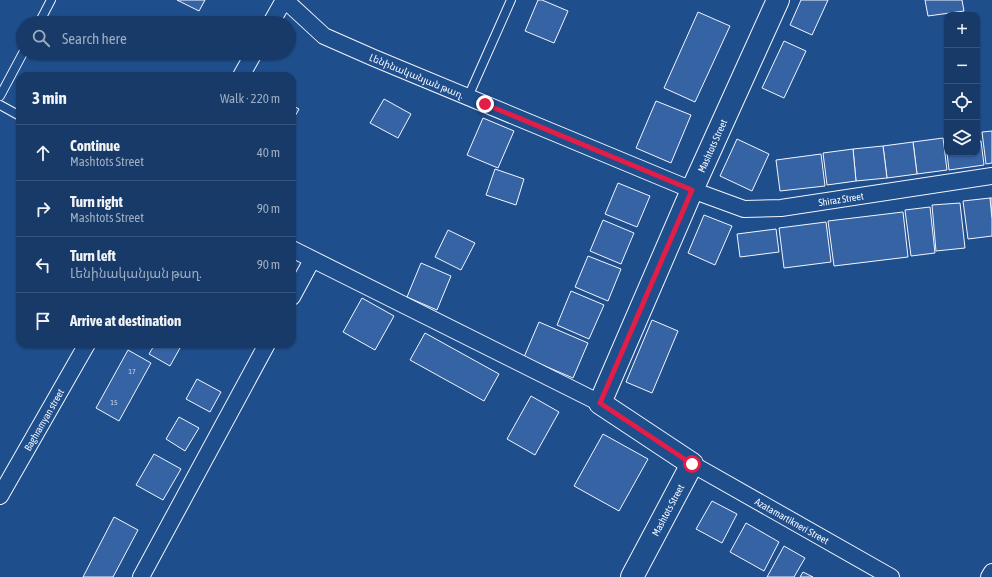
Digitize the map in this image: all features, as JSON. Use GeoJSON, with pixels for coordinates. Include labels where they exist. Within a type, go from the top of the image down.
{"type":"FeatureCollection","features":[{"type":"Feature","properties":{"kind":"main road","name":"Mashtots Street"},"geometry":{"type":"LineString","coordinates":[[600,403],[692,190],[778,0]]}},
{"type":"Feature","properties":{"kind":"main road"},"geometry":{"type":"LineString","coordinates":[[600,403],[692,464]]}},
{"type":"Feature","properties":{"kind":"main road","name":"Mashtots Street"},"geometry":{"type":"LineString","coordinates":[[632,577],[692,464]]}},
{"type":"Feature","properties":{"kind":"street"},"geometry":{"type":"LineString","coordinates":[[275,16],[284,0]]}},
{"type":"Feature","properties":{"kind":"street","name":"Լենինականյան թաղ."},"geometry":{"type":"LineString","coordinates":[[284,0],[324,36],[692,190]]}},
{"type":"Feature","properties":{"kind":"street"},"geometry":{"type":"LineString","coordinates":[[243,72],[250,60]]}},
{"type":"Feature","properties":{"kind":"street","name":"Shiraz Street"},"geometry":{"type":"LineString","coordinates":[[692,190],[744,209],[781,208],[992,176]]}},
{"type":"Feature","properties":{"kind":"street"},"geometry":{"type":"LineString","coordinates":[[296,251],[600,403]]}},
{"type":"Feature","properties":{"kind":"street"},"geometry":{"type":"LineString","coordinates":[[296,290],[312,260]]}},
{"type":"Feature","properties":{"kind":"street","name":"Baghramyan street"},"geometry":{"type":"LineString","coordinates":[[0,496],[86,348]]}},
{"type":"Feature","properties":{"kind":"street"},"geometry":{"type":"LineString","coordinates":[[141,577],[264,348]]}},
{"type":"Feature","properties":{"kind":"street","name":"Azatamartikneri Street"},"geometry":{"type":"LineString","coordinates":[[692,464],[892,577]]}},
{"type":"Feature","properties":{"kind":"street"},"geometry":{"type":"LineString","coordinates":[[989,577],[992,572]]}},
{"type":"Feature","properties":{"kind":"lane"},"geometry":{"type":"LineString","coordinates":[[43,16],[51,0]]}},
{"type":"Feature","properties":{"kind":"lane"},"geometry":{"type":"LineString","coordinates":[[468,97],[511,0]]}},
{"type":"Feature","properties":{"kind":"lane"},"geometry":{"type":"LineString","coordinates":[[0,96],[19,60]]}},
{"type":"Feature","properties":{"kind":"lane"},"geometry":{"type":"LineString","coordinates":[[0,105],[16,114]]}},
{"type":"Feature","properties":{"kind":"building"},"geometry":{"type":"Polygon","coordinates":[[[177,0],[205,0],[199,11],[177,0]]]}},
{"type":"Feature","properties":{"kind":"building"},"geometry":{"type":"Polygon","coordinates":[[[538,0],[542,0],[568,11],[554,43],[525,31],[538,0]]]}},
{"type":"Feature","properties":{"kind":"building"},"geometry":{"type":"Polygon","coordinates":[[[801,0],[828,0],[812,35],[790,25],[801,0]]]}},
{"type":"Feature","properties":{"kind":"building"},"geometry":{"type":"Polygon","coordinates":[[[925,0],[962,0],[964,11],[944,12],[944,14],[928,16],[925,0]]]}},
{"type":"Feature","properties":{"kind":"building"},"geometry":{"type":"Polygon","coordinates":[[[698,12],[730,26],[695,102],[664,88],[698,12]]]}},
{"type":"Feature","properties":{"kind":"building"},"geometry":{"type":"Polygon","coordinates":[[[784,41],[806,51],[784,98],[762,88],[784,41]]]}},
{"type":"Feature","properties":{"kind":"building"},"geometry":{"type":"Polygon","coordinates":[[[384,99],[411,114],[398,138],[370,123],[384,99]]]}},
{"type":"Feature","properties":{"kind":"building"},"geometry":{"type":"Polygon","coordinates":[[[656,101],[691,115],[671,163],[636,148],[656,101]]]}},
{"type":"Feature","properties":{"kind":"building"},"geometry":{"type":"Polygon","coordinates":[[[296,107],[299,109],[296,115],[296,107]]]}},
{"type":"Feature","properties":{"kind":"building"},"geometry":{"type":"Polygon","coordinates":[[[483,118],[514,131],[498,168],[467,155],[483,118]]]}},
{"type":"Feature","properties":{"kind":"building"},"geometry":{"type":"Polygon","coordinates":[[[992,131],[992,163],[986,164],[982,132],[992,131]]]}},
{"type":"Feature","properties":{"kind":"building"},"geometry":{"type":"Polygon","coordinates":[[[943,138],[944,156],[945,156],[947,170],[917,174],[913,142],[943,138]]]}},
{"type":"Feature","properties":{"kind":"building"},"geometry":{"type":"Polygon","coordinates":[[[737,139],[769,154],[752,191],[720,176],[737,139]]]}},
{"type":"Feature","properties":{"kind":"building"},"geometry":{"type":"Polygon","coordinates":[[[981,141],[984,165],[949,170],[947,156],[980,156],[981,141]]]}},
{"type":"Feature","properties":{"kind":"building"},"geometry":{"type":"Polygon","coordinates":[[[913,142],[917,174],[887,178],[883,146],[913,142]]]}},
{"type":"Feature","properties":{"kind":"building"},"geometry":{"type":"Polygon","coordinates":[[[883,146],[887,178],[856,181],[853,149],[883,146]]]}},
{"type":"Feature","properties":{"kind":"building"},"geometry":{"type":"Polygon","coordinates":[[[853,149],[856,181],[827,185],[823,153],[853,149]]]}},
{"type":"Feature","properties":{"kind":"building"},"geometry":{"type":"Polygon","coordinates":[[[821,154],[825,186],[780,191],[776,160],[821,154]]]}},
{"type":"Feature","properties":{"kind":"building"},"geometry":{"type":"Polygon","coordinates":[[[495,169],[524,179],[516,205],[486,195],[495,169]]]}},
{"type":"Feature","properties":{"kind":"building"},"geometry":{"type":"Polygon","coordinates":[[[618,183],[650,196],[637,227],[605,214],[618,183]]]}},
{"type":"Feature","properties":{"kind":"building"},"geometry":{"type":"Polygon","coordinates":[[[990,198],[992,198],[992,219],[990,198]]]}},
{"type":"Feature","properties":{"kind":"building"},"geometry":{"type":"Polygon","coordinates":[[[990,198],[992,236],[968,239],[963,201],[990,198]]]}},
{"type":"Feature","properties":{"kind":"building"},"geometry":{"type":"Polygon","coordinates":[[[960,203],[965,248],[936,251],[932,205],[960,203]]]}},
{"type":"Feature","properties":{"kind":"building"},"geometry":{"type":"Polygon","coordinates":[[[930,207],[935,253],[911,256],[905,210],[930,207]]]}},
{"type":"Feature","properties":{"kind":"building"},"geometry":{"type":"Polygon","coordinates":[[[903,212],[908,257],[834,266],[828,221],[903,212]]]}},
{"type":"Feature","properties":{"kind":"building"},"geometry":{"type":"Polygon","coordinates":[[[704,215],[732,226],[715,265],[688,253],[704,215]]]}},
{"type":"Feature","properties":{"kind":"building"},"geometry":{"type":"Polygon","coordinates":[[[603,220],[634,233],[621,264],[590,251],[603,220]]]}},
{"type":"Feature","properties":{"kind":"building"},"geometry":{"type":"Polygon","coordinates":[[[826,222],[831,262],[784,268],[779,228],[826,222]]]}},
{"type":"Feature","properties":{"kind":"building"},"geometry":{"type":"Polygon","coordinates":[[[776,229],[779,252],[740,257],[737,234],[776,229]]]}},
{"type":"Feature","properties":{"kind":"building"},"geometry":{"type":"Polygon","coordinates":[[[448,230],[475,243],[461,270],[435,257],[448,230]]]}},
{"type":"Feature","properties":{"kind":"building"},"geometry":{"type":"Polygon","coordinates":[[[588,256],[621,269],[608,301],[575,287],[588,256]]]}},
{"type":"Feature","properties":{"kind":"building"},"geometry":{"type":"Polygon","coordinates":[[[421,263],[451,276],[437,310],[407,297],[421,263]]]}},
{"type":"Feature","properties":{"kind":"building"},"geometry":{"type":"Polygon","coordinates":[[[571,291],[604,305],[589,339],[557,325],[571,291]]]}},
{"type":"Feature","properties":{"kind":"building"},"geometry":{"type":"Polygon","coordinates":[[[362,298],[394,316],[375,350],[343,332],[362,298]]]}},
{"type":"Feature","properties":{"kind":"building"},"geometry":{"type":"Polygon","coordinates":[[[652,320],[678,331],[652,393],[626,382],[652,320]]]}},
{"type":"Feature","properties":{"kind":"building"},"geometry":{"type":"Polygon","coordinates":[[[539,322],[588,343],[573,378],[524,357],[539,322]]]}},
{"type":"Feature","properties":{"kind":"building"},"geometry":{"type":"Polygon","coordinates":[[[425,333],[499,374],[484,401],[410,360],[425,333]]]}},
{"type":"Feature","properties":{"kind":"building"},"geometry":{"type":"Polygon","coordinates":[[[153,348],[180,348],[170,366],[149,354],[153,348]]]}},
{"type":"Feature","properties":{"kind":"building"},"geometry":{"type":"Polygon","coordinates":[[[128,350],[151,363],[119,421],[96,408],[128,350]]]}},
{"type":"Feature","properties":{"kind":"building"},"geometry":{"type":"Polygon","coordinates":[[[197,379],[221,392],[210,412],[186,399],[197,379]]]}},
{"type":"Feature","properties":{"kind":"building"},"geometry":{"type":"Polygon","coordinates":[[[531,396],[559,412],[535,455],[507,439],[531,396]]]}},
{"type":"Feature","properties":{"kind":"building"},"geometry":{"type":"Polygon","coordinates":[[[179,417],[199,428],[185,451],[166,439],[179,417]]]}},
{"type":"Feature","properties":{"kind":"building"},"geometry":{"type":"Polygon","coordinates":[[[603,434],[648,459],[619,511],[574,486],[603,434]]]}},
{"type":"Feature","properties":{"kind":"building"},"geometry":{"type":"Polygon","coordinates":[[[154,454],[181,469],[163,500],[136,485],[154,454]]]}},
{"type":"Feature","properties":{"kind":"building"},"geometry":{"type":"Polygon","coordinates":[[[712,501],[737,514],[722,543],[696,529],[712,501]]]}},
{"type":"Feature","properties":{"kind":"building"},"geometry":{"type":"Polygon","coordinates":[[[114,517],[138,530],[113,577],[83,577],[114,517]]]}},
{"type":"Feature","properties":{"kind":"building"},"geometry":{"type":"Polygon","coordinates":[[[746,523],[779,542],[764,571],[730,552],[746,523]]]}},
{"type":"Feature","properties":{"kind":"building"},"geometry":{"type":"Polygon","coordinates":[[[784,546],[805,558],[794,577],[767,577],[784,546]]]}},
{"type":"Feature","properties":{"kind":"building"},"geometry":{"type":"Polygon","coordinates":[[[803,572],[813,577],[800,577],[803,572]]]}},
{"type":"Feature","properties":{"kind":"route"},"geometry":{"type":"LineString","coordinates":[[485,104],[692,190],[600,403],[692,464]]}}]}
